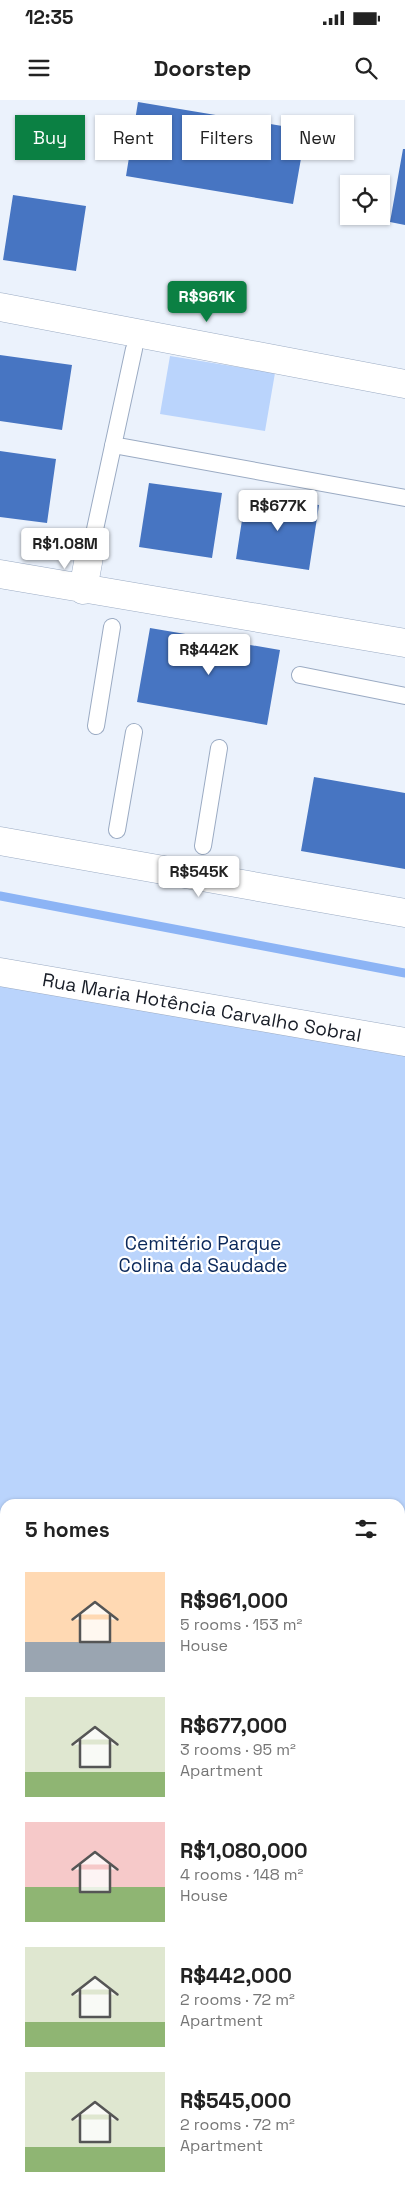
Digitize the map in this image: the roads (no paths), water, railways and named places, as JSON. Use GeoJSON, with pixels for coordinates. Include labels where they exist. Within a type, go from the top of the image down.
{"type":"FeatureCollection","features":[{"type":"Feature","properties":{"kind":"street"},"geometry":{"type":"LineString","coordinates":[[0,307],[135,341],[405,384]]}},
{"type":"Feature","properties":{"kind":"street"},"geometry":{"type":"LineString","coordinates":[[83,590],[89,558]]}},
{"type":"Feature","properties":{"kind":"street"},"geometry":{"type":"LineString","coordinates":[[0,574],[83,590],[405,643]]}},
{"type":"Feature","properties":{"kind":"street"},"geometry":{"type":"LineString","coordinates":[[0,842],[405,913]]}},
{"type":"Feature","properties":{"kind":"street","name":"Rua Maria Hotência Carvalho Sobral"},"geometry":{"type":"LineString","coordinates":[[0,972],[405,1042]]}},
{"type":"Feature","properties":{"kind":"lane"},"geometry":{"type":"LineString","coordinates":[[89,558],[135,341]]}},
{"type":"Feature","properties":{"kind":"lane"},"geometry":{"type":"LineString","coordinates":[[113,445],[405,498]]}},
{"type":"Feature","properties":{"kind":"lane"},"geometry":{"type":"LineString","coordinates":[[96,726],[112,627]]}},
{"type":"Feature","properties":{"kind":"lane"},"geometry":{"type":"LineString","coordinates":[[300,675],[405,696]]}},
{"type":"Feature","properties":{"kind":"lane"},"geometry":{"type":"LineString","coordinates":[[117,830],[134,732]]}},
{"type":"Feature","properties":{"kind":"lane"},"geometry":{"type":"LineString","coordinates":[[202,846],[219,748]]}},
{"type":"Feature","properties":{"kind":"waterway"},"geometry":{"type":"LineString","coordinates":[[0,896],[405,973]]}},
{"type":"Feature","properties":{"kind":"park label","name":"Cemitério Parque Colina da Saudade"},"geometry":{"type":"Point","coordinates":[203,1254]}}]}
